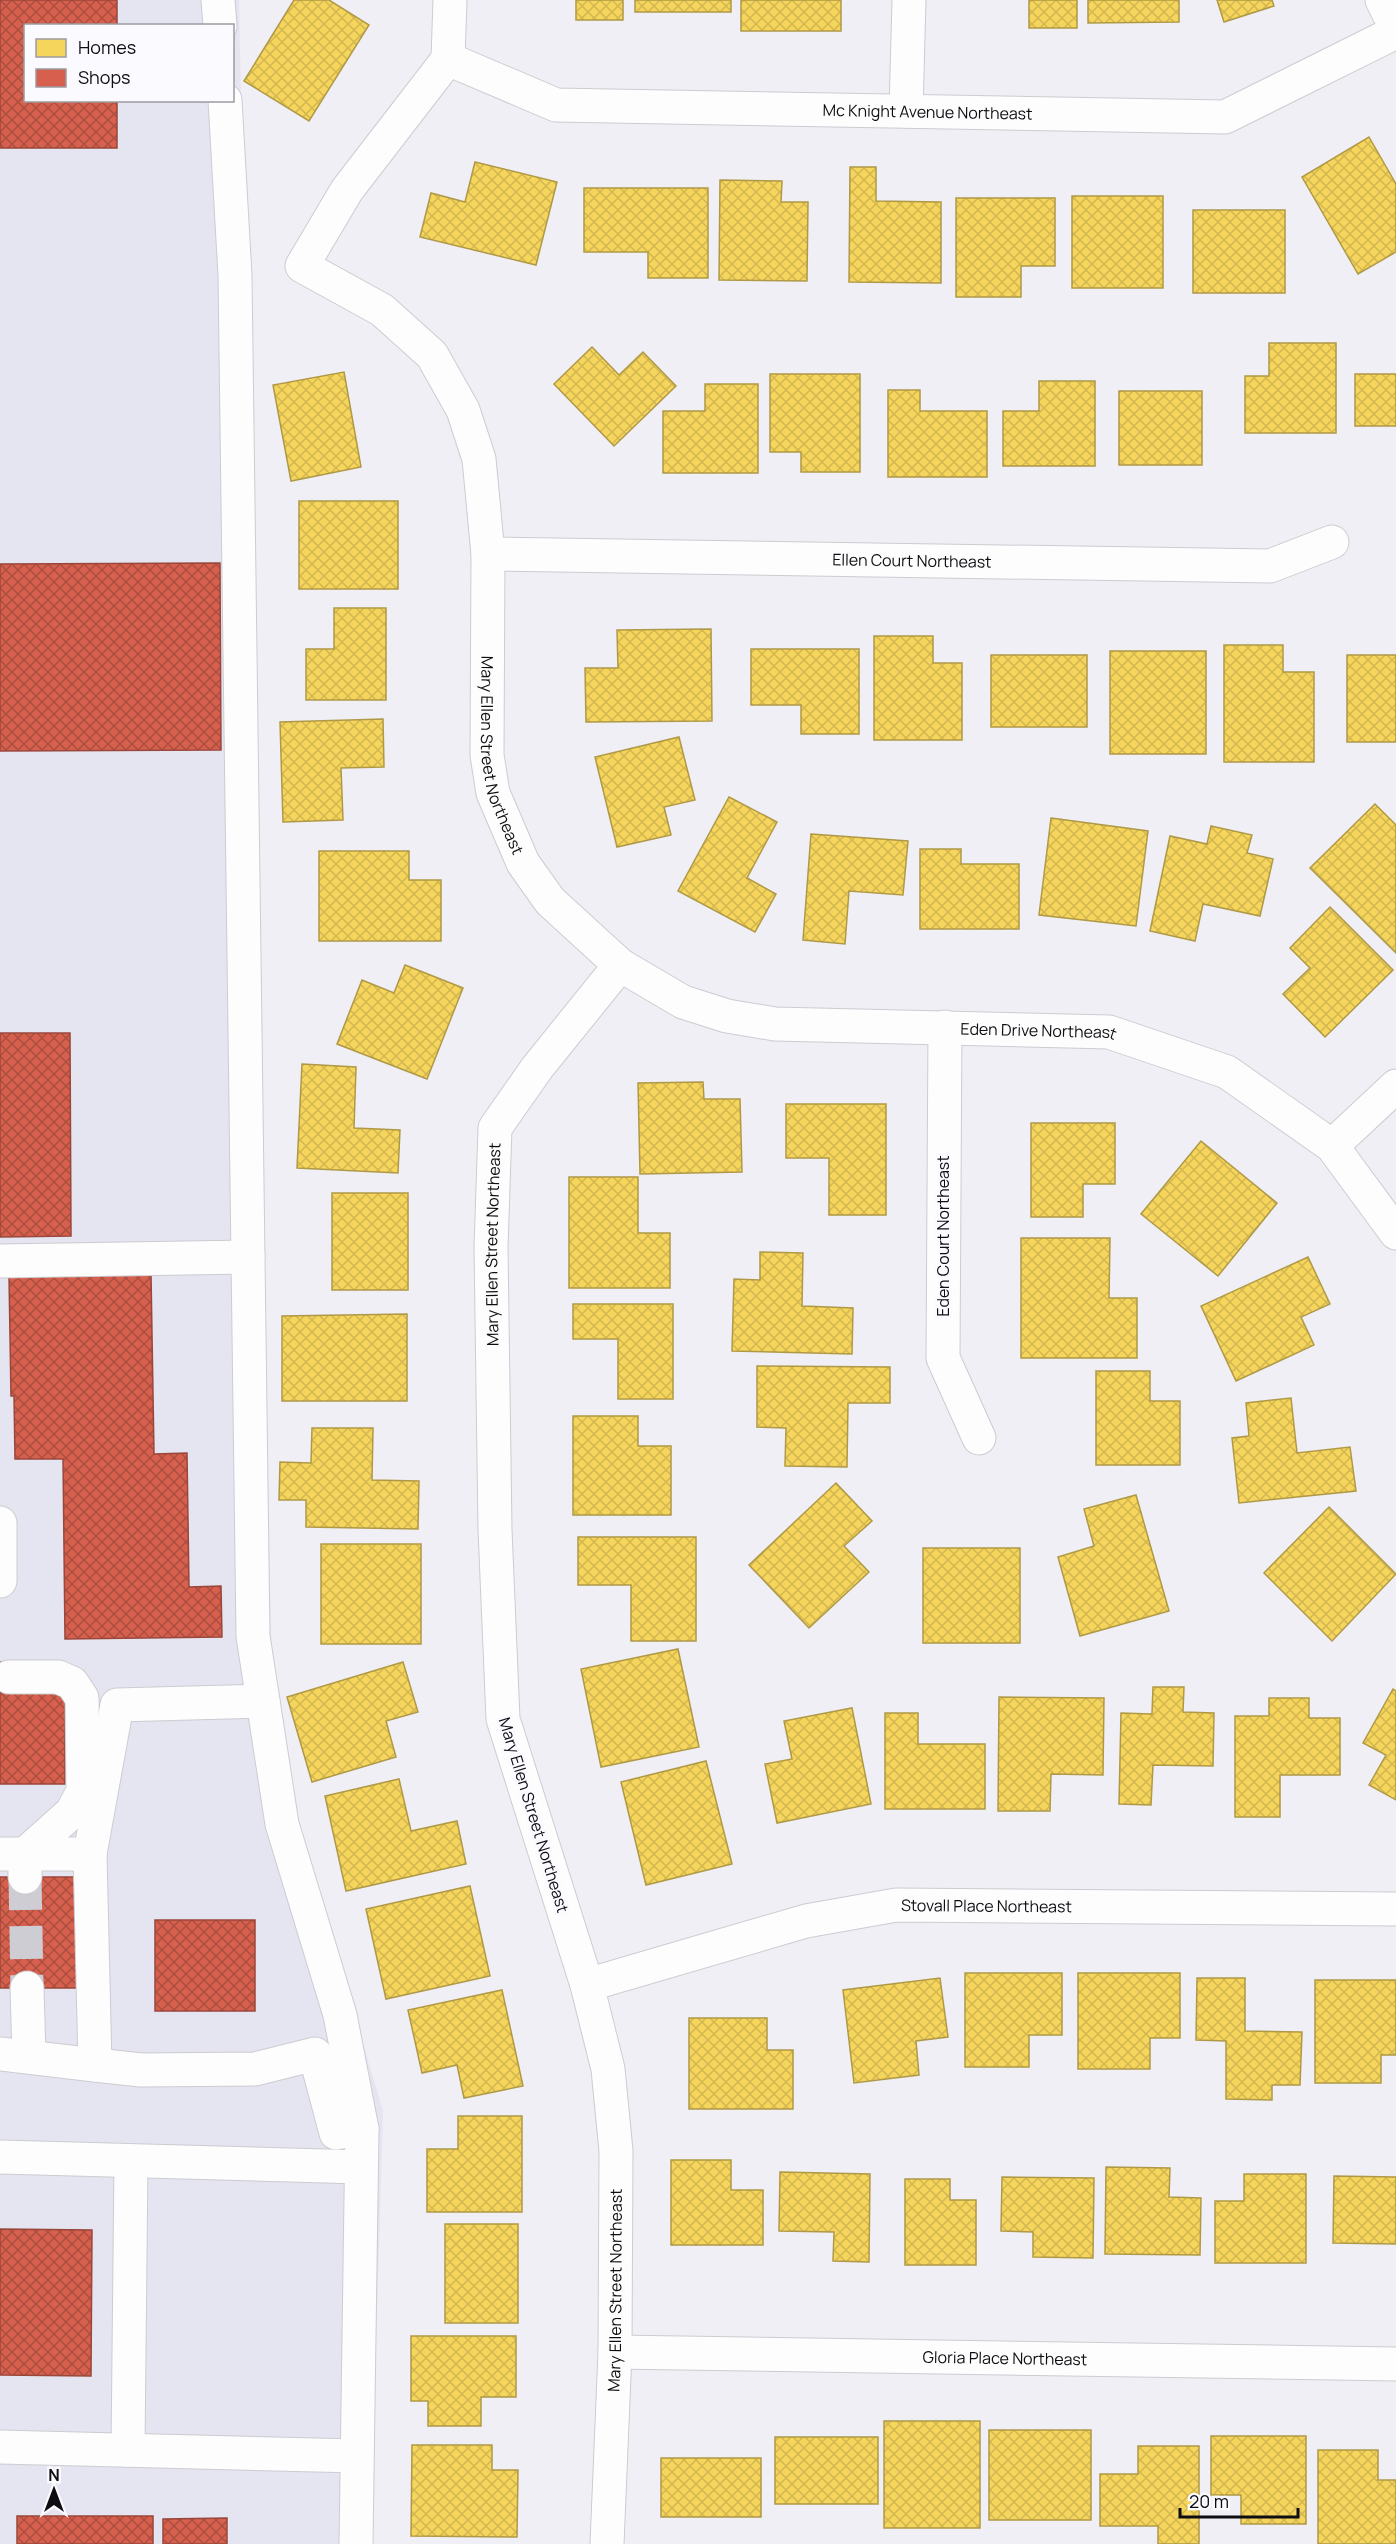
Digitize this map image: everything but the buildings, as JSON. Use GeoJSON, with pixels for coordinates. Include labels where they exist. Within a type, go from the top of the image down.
{"type":"FeatureCollection","features":[{"type":"Feature","properties":{"kind":"street"},"geometry":{"type":"LineString","coordinates":[[218,0],[220,24]]}},
{"type":"Feature","properties":{"kind":"street"},"geometry":{"type":"LineString","coordinates":[[448,59],[450,0]]}},
{"type":"Feature","properties":{"kind":"street"},"geometry":{"type":"LineString","coordinates":[[906,111],[909,0]]}},
{"type":"Feature","properties":{"kind":"street"},"geometry":{"type":"LineString","coordinates":[[1382,0],[1396,30]]}},
{"type":"Feature","properties":{"kind":"street","name":"Mc Knight Avenue Northeast"},"geometry":{"type":"LineString","coordinates":[[448,59],[556,105],[1225,117],[1396,30]]}},
{"type":"Feature","properties":{"kind":"street","name":"Mary Ellen Street Northeast"},"geometry":{"type":"LineString","coordinates":[[448,59],[347,190],[302,266],[382,310],[432,355],[463,410],[479,459],[488,554],[488,755],[493,793],[523,863],[550,901],[620,965],[495,1128],[491,1247],[494,1459],[503,1719],[587,1985],[608,2069],[616,2151],[615,2352],[607,2544]]}},
{"type":"Feature","properties":{"kind":"street"},"geometry":{"type":"LineString","coordinates":[[225,102],[236,276],[253,1636],[282,1824],[340,2015],[362,2129],[356,2544]]}},
{"type":"Feature","properties":{"kind":"street","name":"Ellen Court Northeast"},"geometry":{"type":"LineString","coordinates":[[488,554],[1270,566],[1332,542]]}},
{"type":"Feature","properties":{"kind":"street","name":"Eden Drive Northeast"},"geometry":{"type":"LineString","coordinates":[[620,965],[683,1002],[726,1016],[775,1024],[1109,1032],[1227,1072],[1332,1146],[1396,1233]]}},
{"type":"Feature","properties":{"kind":"street","name":"Eden Court Northeast"},"geometry":{"type":"LineString","coordinates":[[945,1027],[943,1358],[979,1438]]}},
{"type":"Feature","properties":{"kind":"street"},"geometry":{"type":"LineString","coordinates":[[1332,1146],[1396,1086]]}},
{"type":"Feature","properties":{"kind":"street"},"geometry":{"type":"LineString","coordinates":[[0,1261],[248,1257]]}},
{"type":"Feature","properties":{"kind":"street"},"geometry":{"type":"LineString","coordinates":[[0,1523],[0,1581]]}},
{"type":"Feature","properties":{"kind":"street"},"geometry":{"type":"LineString","coordinates":[[9,1677],[58,1677],[72,1683],[82,1698],[83,1791],[72,1812],[17,1862]]}},
{"type":"Feature","properties":{"kind":"street"},"geometry":{"type":"LineString","coordinates":[[94,2065],[90,1854],[117,1705],[263,1701]]}},
{"type":"Feature","properties":{"kind":"street"},"geometry":{"type":"LineString","coordinates":[[17,1862],[90,1854]]}},
{"type":"Feature","properties":{"kind":"street","name":"Stovall Place Northeast"},"geometry":{"type":"LineString","coordinates":[[587,1985],[806,1921],[896,1905],[1396,1909]]}},
{"type":"Feature","properties":{"kind":"street"},"geometry":{"type":"LineString","coordinates":[[27,1988],[14,2055],[141,2070],[255,2069],[315,2054],[336,2133],[362,2129]]}},
{"type":"Feature","properties":{"kind":"street"},"geometry":{"type":"LineString","coordinates":[[0,2157],[361,2167]]}},
{"type":"Feature","properties":{"kind":"street"},"geometry":{"type":"LineString","coordinates":[[128,2450],[131,2161]]}},
{"type":"Feature","properties":{"kind":"street","name":"Gloria Place Northeast"},"geometry":{"type":"LineString","coordinates":[[615,2352],[1396,2364]]}},
{"type":"Feature","properties":{"kind":"street"},"geometry":{"type":"LineString","coordinates":[[0,2447],[357,2456]]}},
{"type":"Feature","properties":{"kind":"shaded area"},"geometry":{"type":"Polygon","coordinates":[[[0,0],[239,0],[273,1742],[383,2111],[370,2544],[0,2544],[0,0]]]}},
{"type":"Feature","properties":{"kind":"tunnel"},"geometry":{"type":"LineString","coordinates":[[25,1877],[27,1988]]}}]}
